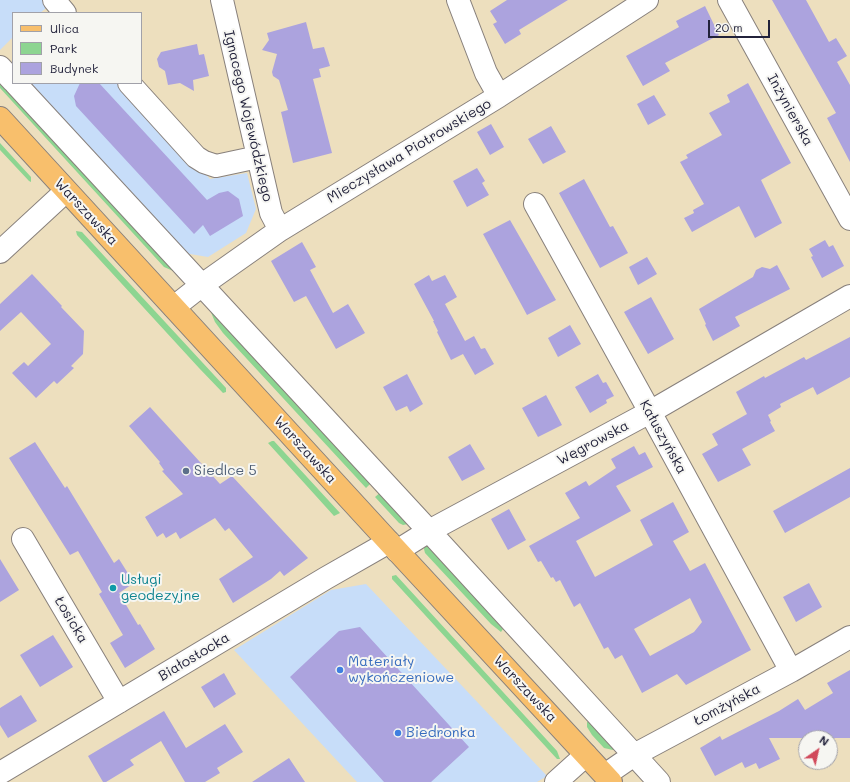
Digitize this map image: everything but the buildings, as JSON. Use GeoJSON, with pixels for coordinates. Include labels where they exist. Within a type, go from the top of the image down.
{"type":"FeatureCollection","features":[{"type":"Feature","properties":{"kind":"main road","name":"Warszawska"},"geometry":{"type":"LineString","coordinates":[[0,118],[608,779]]}},
{"type":"Feature","properties":{"kind":"street"},"geometry":{"type":"LineString","coordinates":[[54,0],[64,12]]}},
{"type":"Feature","properties":{"kind":"street","name":"Ignacego Wojewódzkiego"},"geometry":{"type":"LineString","coordinates":[[222,0],[271,213],[280,230]]}},
{"type":"Feature","properties":{"kind":"street"},"geometry":{"type":"LineString","coordinates":[[458,0],[486,73],[499,96]]}},
{"type":"Feature","properties":{"kind":"street","name":"Mieczysława Piotrowskiego"},"geometry":{"type":"LineString","coordinates":[[174,307],[202,284],[280,230],[499,96],[646,0]]}},
{"type":"Feature","properties":{"kind":"street","name":"Inżynierska"},"geometry":{"type":"LineString","coordinates":[[729,0],[850,219]]}},
{"type":"Feature","properties":{"kind":"street"},"geometry":{"type":"LineString","coordinates":[[0,67],[12,80]]}},
{"type":"Feature","properties":{"kind":"street"},"geometry":{"type":"LineString","coordinates":[[16,84],[429,530],[658,782]]}},
{"type":"Feature","properties":{"kind":"street"},"geometry":{"type":"LineString","coordinates":[[130,84],[196,157],[204,162],[216,166],[258,157]]}},
{"type":"Feature","properties":{"kind":"street"},"geometry":{"type":"LineString","coordinates":[[0,252],[66,191]]}},
{"type":"Feature","properties":{"kind":"street","name":"Kałuszyńska"},"geometry":{"type":"LineString","coordinates":[[534,204],[650,412],[790,671]]}},
{"type":"Feature","properties":{"kind":"street","name":"Węgrowska"},"geometry":{"type":"LineString","coordinates":[[393,546],[429,530],[650,412],[850,296]]}},
{"type":"Feature","properties":{"kind":"street","name":"Łosicka"},"geometry":{"type":"LineString","coordinates":[[23,539],[119,702]]}},
{"type":"Feature","properties":{"kind":"street","name":"Białostocka"},"geometry":{"type":"LineString","coordinates":[[0,772],[326,578],[393,546]]}},
{"type":"Feature","properties":{"kind":"street","name":"Łomżyńska"},"geometry":{"type":"LineString","coordinates":[[608,779],[634,755],[850,637]]}},
{"type":"Feature","properties":{"kind":"street"},"geometry":{"type":"LineString","coordinates":[[556,782],[586,755]]}},
{"type":"Feature","properties":{"kind":"shaded area"},"geometry":{"type":"Polygon","coordinates":[[[0,0],[45,0],[50,5],[41,12],[12,12],[12,38],[0,50],[0,0]]]}},
{"type":"Feature","properties":{"kind":"shaded area"},"geometry":{"type":"Polygon","coordinates":[[[32,84],[123,84],[210,179],[247,173],[256,209],[246,233],[208,257],[184,253],[30,86],[32,84]]]}},
{"type":"Feature","properties":{"kind":"shaded area"},"geometry":{"type":"Polygon","coordinates":[[[366,584],[547,776],[537,782],[357,782],[234,650],[331,590],[366,584]]]}},
{"type":"Feature","properties":{"kind":"green space"},"geometry":{"type":"Polygon","coordinates":[[[0,72],[178,273],[164,267],[0,88],[0,72]]]}},
{"type":"Feature","properties":{"kind":"green space"},"geometry":{"type":"Polygon","coordinates":[[[0,143],[31,177],[31,182],[0,150],[0,143]]]}},
{"type":"Feature","properties":{"kind":"green space"},"geometry":{"type":"Polygon","coordinates":[[[76,231],[82,232],[226,388],[226,392],[223,393],[199,368],[77,235],[76,231]]]}},
{"type":"Feature","properties":{"kind":"green space"},"geometry":{"type":"Polygon","coordinates":[[[210,310],[372,482],[366,488],[223,333],[215,322],[210,310]]]}},
{"type":"Feature","properties":{"kind":"green space"},"geometry":{"type":"Polygon","coordinates":[[[274,441],[340,513],[334,516],[268,443],[274,441]]]}},
{"type":"Feature","properties":{"kind":"green space"},"geometry":{"type":"Polygon","coordinates":[[[382,491],[408,524],[403,525],[399,523],[375,497],[382,491]]]}},
{"type":"Feature","properties":{"kind":"green space"},"geometry":{"type":"Polygon","coordinates":[[[425,544],[429,544],[485,601],[482,606],[503,629],[501,632],[491,624],[425,553],[425,544]]]}},
{"type":"Feature","properties":{"kind":"green space"},"geometry":{"type":"Polygon","coordinates":[[[396,575],[557,751],[560,759],[557,759],[392,579],[392,576],[396,575]]]}},
{"type":"Feature","properties":{"kind":"green space"},"geometry":{"type":"Polygon","coordinates":[[[587,722],[595,723],[615,748],[613,750],[604,748],[592,735],[587,727],[587,722]]]}},
{"type":"Feature","properties":{"kind":"place","name":"Siedlce 5"},"geometry":{"type":"Point","coordinates":[186,471]}},
{"type":"Feature","properties":{"kind":"place","name":"Usługi geodezyjne"},"geometry":{"type":"Point","coordinates":[113,588]}},
{"type":"Feature","properties":{"kind":"place","name":"Materiały wykończeniowe"},"geometry":{"type":"Point","coordinates":[340,670]}},
{"type":"Feature","properties":{"kind":"place","name":"Biedronka"},"geometry":{"type":"Point","coordinates":[398,733]}}]}
